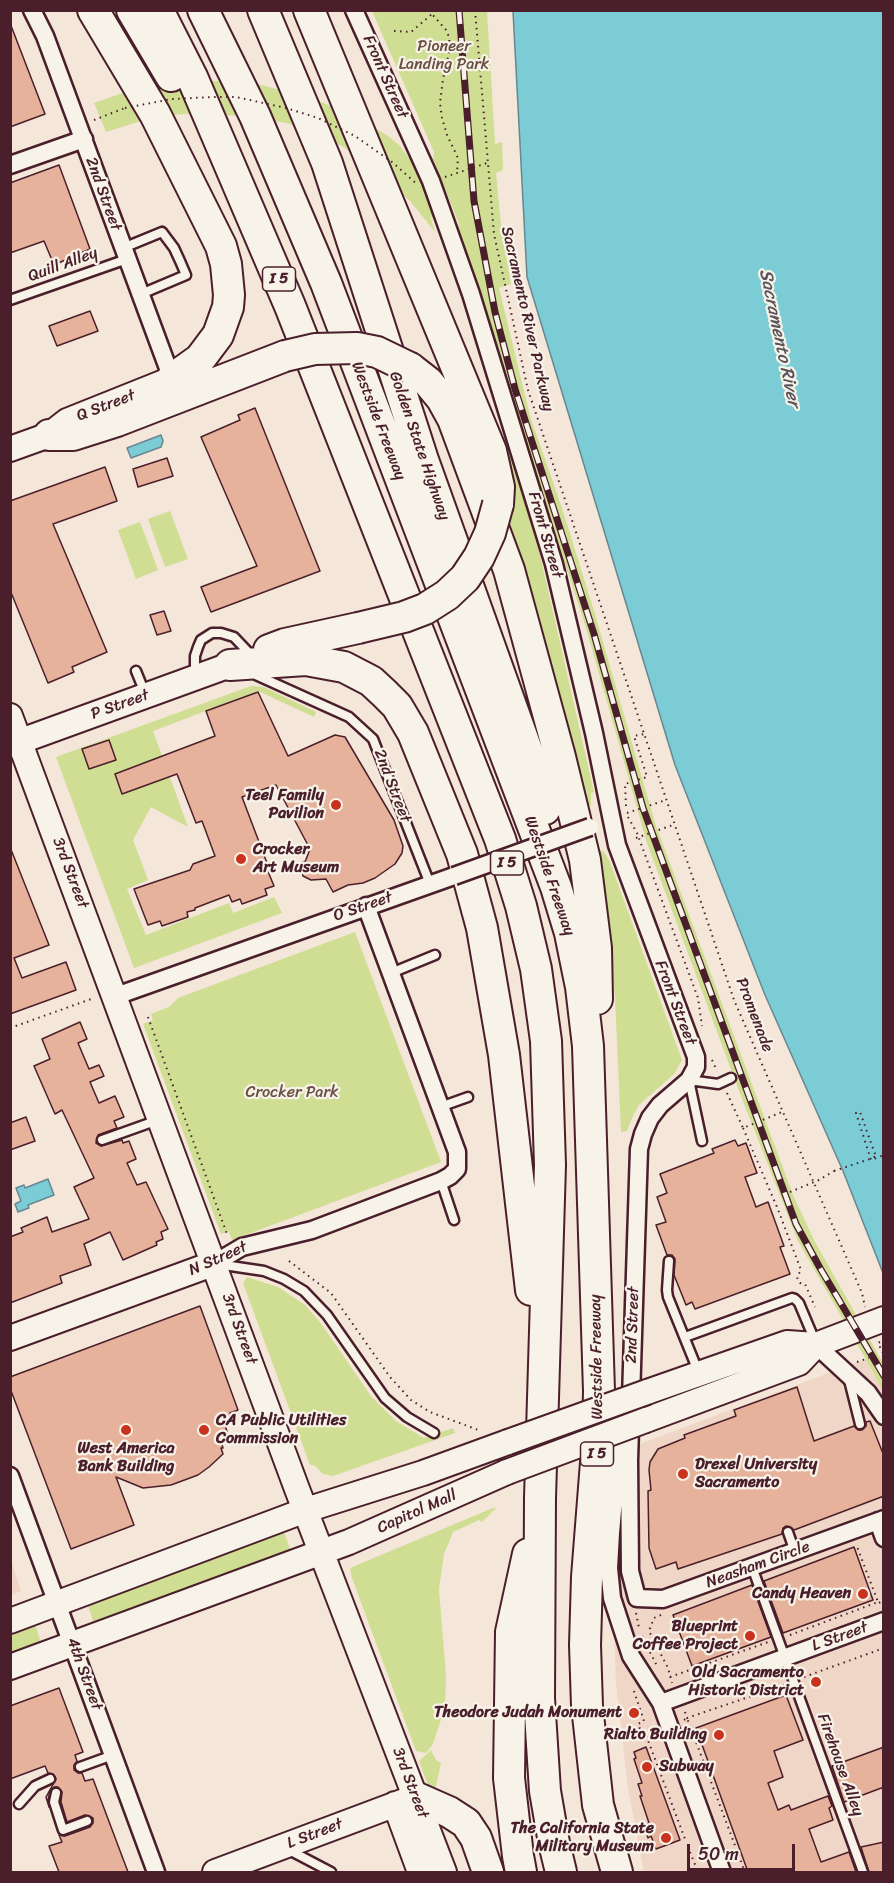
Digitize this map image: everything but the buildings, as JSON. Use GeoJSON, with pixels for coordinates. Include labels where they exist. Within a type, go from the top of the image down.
{"type":"FeatureCollection","features":[{"type":"Feature","properties":{"kind":"highway"},"geometry":{"type":"LineString","coordinates":[[93,10],[155,114],[221,246],[226,264],[228,307],[218,335],[200,360],[172,379]]}},
{"type":"Feature","properties":{"kind":"highway"},"geometry":{"type":"LineString","coordinates":[[132,10],[237,186]]}},
{"type":"Feature","properties":{"kind":"highway","name":"I 5"},"geometry":{"type":"LineString","coordinates":[[158,10],[192,77],[302,335],[500,839],[521,906],[536,969],[546,1041],[550,1165],[540,1498],[541,1742],[545,1791],[561,1872]]}},
{"type":"Feature","properties":{"kind":"highway","name":"Westside Freeway"},"geometry":{"type":"LineString","coordinates":[[203,10],[255,116],[326,283],[556,886],[570,933],[581,987],[588,1046],[599,1391],[598,1437],[587,1577],[586,1685],[598,1805],[617,1872]]}},
{"type":"Feature","properties":{"kind":"highway","name":"Golden State Highway"},"geometry":{"type":"LineString","coordinates":[[263,10],[327,163],[423,460],[543,795],[556,886]]}},
{"type":"Feature","properties":{"kind":"highway"},"geometry":{"type":"LineString","coordinates":[[292,10],[352,113]]}},
{"type":"Feature","properties":{"kind":"highway"},"geometry":{"type":"LineString","coordinates":[[241,661],[285,644],[404,618],[425,609],[447,595],[465,578],[479,557],[490,533],[498,504],[499,487],[491,451],[309,10]]}},
{"type":"Feature","properties":{"kind":"highway"},"geometry":{"type":"LineString","coordinates":[[49,435],[73,435],[117,421],[285,356],[315,349],[351,348],[377,352],[410,368],[428,382],[442,399],[464,447],[509,570],[560,757],[585,860],[596,948],[597,1028],[591,1101]]}},
{"type":"Feature","properties":{"kind":"highway"},"geometry":{"type":"LineString","coordinates":[[241,661],[306,660],[344,667],[371,681],[384,693],[402,713],[413,733],[462,854],[482,928],[504,1055],[543,1384]]}},
{"type":"Feature","properties":{"kind":"highway"},"geometry":{"type":"LineString","coordinates":[[521,1872],[509,1778],[511,1632],[540,1498]]}},
{"type":"Feature","properties":{"kind":"highway"},"geometry":{"type":"LineString","coordinates":[[405,1801],[449,1812],[466,1823],[476,1838],[488,1872]]}},
{"type":"Feature","properties":{"kind":"main road","name":"Q Street"},"geometry":{"type":"LineString","coordinates":[[10,449],[49,435],[67,421],[172,379]]}},
{"type":"Feature","properties":{"kind":"main road","name":"P Street"},"geometry":{"type":"LineString","coordinates":[[15,743],[241,661]]}},
{"type":"Feature","properties":{"kind":"main road","name":"3rd Street"},"geometry":{"type":"LineString","coordinates":[[10,716],[15,743],[106,996],[161,1119],[322,1552],[405,1801],[420,1872]]}},
{"type":"Feature","properties":{"kind":"main road","name":"N Street"},"geometry":{"type":"LineString","coordinates":[[10,1338],[214,1263]]}},
{"type":"Feature","properties":{"kind":"main road","name":"Capitol Mall"},"geometry":{"type":"LineString","coordinates":[[10,1667],[322,1552],[507,1472],[799,1364],[816,1345],[874,1313]]}},
{"type":"Feature","properties":{"kind":"main road","name":"Capitol Mall"},"geometry":{"type":"LineString","coordinates":[[10,1621],[306,1510],[423,1473],[786,1343],[816,1345]]}},
{"type":"Feature","properties":{"kind":"main road","name":"3rd Street"},"geometry":{"type":"LineString","coordinates":[[405,1801],[444,1872]]}},
{"type":"Feature","properties":{"kind":"main road","name":"L Street"},"geometry":{"type":"LineString","coordinates":[[215,1872],[405,1801]]}},
{"type":"Feature","properties":{"kind":"street","name":"2nd Street"},"geometry":{"type":"LineString","coordinates":[[32,10],[45,36],[172,379]]}},
{"type":"Feature","properties":{"kind":"street","name":"Front Street"},"geometry":{"type":"LineString","coordinates":[[354,10],[471,294],[554,564],[594,733],[617,845],[696,1057],[692,1076]]}},
{"type":"Feature","properties":{"kind":"street"},"geometry":{"type":"LineString","coordinates":[[10,165],[84,139]]}},
{"type":"Feature","properties":{"kind":"street","name":"O Street"},"geometry":{"type":"LineString","coordinates":[[106,996],[611,820]]}},
{"type":"Feature","properties":{"kind":"street"},"geometry":{"type":"LineString","coordinates":[[366,906],[440,1107]]}},
{"type":"Feature","properties":{"kind":"street","name":"2nd Street"},"geometry":{"type":"LineString","coordinates":[[637,1598],[630,1571],[629,1460],[639,1149],[646,1125],[655,1111],[692,1076]]}},
{"type":"Feature","properties":{"kind":"street","name":"N Street"},"geometry":{"type":"LineString","coordinates":[[214,1263],[242,1247],[312,1230],[450,1176],[457,1169],[457,1152],[440,1107]]}},
{"type":"Feature","properties":{"kind":"street"},"geometry":{"type":"LineString","coordinates":[[816,1345],[852,1368],[884,1416]]}},
{"type":"Feature","properties":{"kind":"street"},"geometry":{"type":"LineString","coordinates":[[619,1402],[609,1568],[612,1598],[631,1656],[661,1703],[722,1872]]}},
{"type":"Feature","properties":{"kind":"street","name":"4th Street"},"geometry":{"type":"LineString","coordinates":[[10,1476],[156,1872]]}},
{"type":"Feature","properties":{"kind":"street"},"geometry":{"type":"LineString","coordinates":[[881,1520],[884,1538]]}},
{"type":"Feature","properties":{"kind":"street","name":"Neasham Circle"},"geometry":{"type":"LineString","coordinates":[[637,1598],[663,1599],[881,1520]]}},
{"type":"Feature","properties":{"kind":"street","name":"L Street"},"geometry":{"type":"LineString","coordinates":[[661,1703],[884,1621]]}},
{"type":"Feature","properties":{"kind":"lane","name":"Quill Alley"},"geometry":{"type":"LineString","coordinates":[[10,300],[41,285],[125,253],[162,232],[174,248],[186,275],[141,294]]}},
{"type":"Feature","properties":{"kind":"lane"},"geometry":{"type":"LineString","coordinates":[[195,678],[195,656],[198,647],[201,640],[212,633],[234,637],[241,661]]}},
{"type":"Feature","properties":{"kind":"lane","name":"2nd Street"},"geometry":{"type":"LineString","coordinates":[[241,661],[266,678],[349,717],[373,739],[429,884]]}},
{"type":"Feature","properties":{"kind":"lane"},"geometry":{"type":"LineString","coordinates":[[136,671],[146,695]]}},
{"type":"Feature","properties":{"kind":"lane"},"geometry":{"type":"LineString","coordinates":[[391,973],[435,955]]}},
{"type":"Feature","properties":{"kind":"lane"},"geometry":{"type":"LineString","coordinates":[[702,1141],[692,1076],[718,1084],[731,1078]]}},
{"type":"Feature","properties":{"kind":"lane"},"geometry":{"type":"LineString","coordinates":[[440,1107],[468,1097]]}},
{"type":"Feature","properties":{"kind":"lane"},"geometry":{"type":"LineString","coordinates":[[102,1140],[161,1119]]}},
{"type":"Feature","properties":{"kind":"lane"},"geometry":{"type":"LineString","coordinates":[[441,1181],[454,1220]]}},
{"type":"Feature","properties":{"kind":"lane"},"geometry":{"type":"LineString","coordinates":[[669,1261],[667,1290],[699,1374]]}},
{"type":"Feature","properties":{"kind":"lane"},"geometry":{"type":"LineString","coordinates":[[214,1263],[264,1271],[304,1291],[333,1323],[385,1398],[407,1418],[434,1433]]}},
{"type":"Feature","properties":{"kind":"lane"},"geometry":{"type":"LineString","coordinates":[[685,1337],[792,1298],[798,1303],[816,1345]]}},
{"type":"Feature","properties":{"kind":"lane"},"geometry":{"type":"LineString","coordinates":[[852,1368],[860,1425]]}},
{"type":"Feature","properties":{"kind":"lane"},"geometry":{"type":"LineString","coordinates":[[788,1532],[795,1551]]}},
{"type":"Feature","properties":{"kind":"lane","name":"Firehouse Alley"},"geometry":{"type":"LineString","coordinates":[[752,1567],[863,1872]]}},
{"type":"Feature","properties":{"kind":"lane"},"geometry":{"type":"LineString","coordinates":[[80,1767],[112,1755]]}},
{"type":"Feature","properties":{"kind":"lane"},"geometry":{"type":"LineString","coordinates":[[19,1804],[35,1786],[50,1779]]}},
{"type":"Feature","properties":{"kind":"lane"},"geometry":{"type":"LineString","coordinates":[[56,1793],[54,1802],[63,1830],[87,1821]]}},
{"type":"Feature","properties":{"kind":"lane"},"geometry":{"type":"LineString","coordinates":[[284,1846],[331,1872]]}},
{"type":"Feature","properties":{"kind":"path","name":"Sacramento River Parkway"},"geometry":{"type":"LineString","coordinates":[[475,10],[494,234],[528,390],[640,724]]}},
{"type":"Feature","properties":{"kind":"path"},"geometry":{"type":"LineString","coordinates":[[394,31],[411,32],[432,12],[446,30],[450,49],[442,79],[440,103],[447,135],[458,158],[457,173]]}},
{"type":"Feature","properties":{"kind":"path"},"geometry":{"type":"LineString","coordinates":[[93,120],[125,108],[172,99],[236,98],[286,108],[318,118],[355,136],[424,183],[487,163]]}},
{"type":"Feature","properties":{"kind":"path","name":"Promenade"},"geometry":{"type":"LineString","coordinates":[[640,724],[734,1000],[862,1293],[874,1313]]}},
{"type":"Feature","properties":{"kind":"path"},"geometry":{"type":"LineString","coordinates":[[644,734],[634,736],[647,777],[624,784],[627,813],[698,998],[702,1027]]}},
{"type":"Feature","properties":{"kind":"path"},"geometry":{"type":"LineString","coordinates":[[627,813],[666,800]]}},
{"type":"Feature","properties":{"kind":"path"},"geometry":{"type":"LineString","coordinates":[[637,838],[675,825]]}},
{"type":"Feature","properties":{"kind":"path"},"geometry":{"type":"LineString","coordinates":[[10,1028],[106,996]]}},
{"type":"Feature","properties":{"kind":"path"},"geometry":{"type":"LineString","coordinates":[[148,1017],[227,1233]]}},
{"type":"Feature","properties":{"kind":"path"},"geometry":{"type":"LineString","coordinates":[[709,1054],[717,1071]]}},
{"type":"Feature","properties":{"kind":"path"},"geometry":{"type":"LineString","coordinates":[[727,1094],[773,1198],[801,1270],[797,1277],[798,1280],[805,1284],[815,1307]]}},
{"type":"Feature","properties":{"kind":"path"},"geometry":{"type":"LineString","coordinates":[[743,1128],[782,1112]]}},
{"type":"Feature","properties":{"kind":"path"},"geometry":{"type":"LineString","coordinates":[[790,1192],[834,1171],[870,1159],[876,1156],[860,1112],[856,1113],[871,1160],[884,1155]]}},
{"type":"Feature","properties":{"kind":"path"},"geometry":{"type":"LineString","coordinates":[[773,1198],[780,1196]]}},
{"type":"Feature","properties":{"kind":"path"},"geometry":{"type":"LineString","coordinates":[[289,1261],[331,1293],[390,1377],[411,1400],[429,1412],[482,1431]]}},
{"type":"Feature","properties":{"kind":"path"},"geometry":{"type":"LineString","coordinates":[[878,1343],[882,1354]]}},
{"type":"Feature","properties":{"kind":"path"},"geometry":{"type":"LineString","coordinates":[[852,1368],[869,1358]]}},
{"type":"Feature","properties":{"kind":"path"},"geometry":{"type":"LineString","coordinates":[[782,1638],[878,1602],[855,1542]]}},
{"type":"Feature","properties":{"kind":"path"},"geometry":{"type":"LineString","coordinates":[[637,1598],[636,1615],[641,1635],[660,1671]]}},
{"type":"Feature","properties":{"kind":"path"},"geometry":{"type":"LineString","coordinates":[[668,1612],[654,1618],[649,1631],[668,1668],[672,1683]]}},
{"type":"Feature","properties":{"kind":"path"},"geometry":{"type":"LineString","coordinates":[[670,1677],[771,1641]]}},
{"type":"Feature","properties":{"kind":"path"},"geometry":{"type":"LineString","coordinates":[[870,1644],[873,1652]]}},
{"type":"Feature","properties":{"kind":"path"},"geometry":{"type":"LineString","coordinates":[[799,1679],[884,1648]]}},
{"type":"Feature","properties":{"kind":"path"},"geometry":{"type":"LineString","coordinates":[[687,1718],[784,1685]]}},
{"type":"Feature","properties":{"kind":"path"},"geometry":{"type":"LineString","coordinates":[[634,1690],[644,1721],[638,1724],[642,1734],[646,1735],[686,1839]]}},
{"type":"Feature","properties":{"kind":"path"},"geometry":{"type":"LineString","coordinates":[[685,1712],[745,1872]]}},
{"type":"Feature","properties":{"kind":"path"},"geometry":{"type":"LineString","coordinates":[[650,1747],[660,1744]]}},
{"type":"Feature","properties":{"kind":"path"},"geometry":{"type":"LineString","coordinates":[[690,1852],[698,1872]]}},
{"type":"Feature","properties":{"kind":"path"},"geometry":{"type":"LineString","coordinates":[[695,1865],[703,1861]]}},
{"type":"Feature","properties":{"kind":"shaded area"},"geometry":{"type":"Polygon","coordinates":[[[866,1359],[884,1393],[883,1872],[644,1872],[628,1788],[616,1684],[614,1623],[624,1450],[866,1359]]]}},
{"type":"Feature","properties":{"kind":"shaded area"},"geometry":{"type":"Polygon","coordinates":[[[11,1561],[21,1591],[10,1595],[11,1561]]]}},
{"type":"Feature","properties":{"kind":"green space","name":"Pioneer Landing Park"},"geometry":{"type":"Polygon","coordinates":[[[372,11],[487,11],[495,144],[502,142],[503,170],[496,173],[501,226],[511,284],[499,288],[530,416],[595,614],[655,823],[793,1195],[814,1240],[883,1363],[883,1393],[798,1241],[739,1091],[647,843],[586,628],[504,377],[488,317],[472,279],[454,247],[430,215],[435,232],[411,202],[383,175],[342,146],[304,129],[287,123],[251,117],[201,113],[144,120],[106,132],[94,103],[134,89],[195,80],[253,83],[311,98],[355,116],[399,145],[461,229],[433,159],[434,152],[372,11]]]}},
{"type":"Feature","properties":{"kind":"green space"},"geometry":{"type":"Polygon","coordinates":[[[509,447],[541,559],[594,792],[591,793],[591,805],[588,809],[505,531],[503,449],[509,447]]]}},
{"type":"Feature","properties":{"kind":"green space"},"geometry":{"type":"Polygon","coordinates":[[[170,511],[188,559],[165,567],[148,519],[170,511]]]}},
{"type":"Feature","properties":{"kind":"green space"},"geometry":{"type":"Polygon","coordinates":[[[140,522],[158,570],[136,579],[118,530],[140,522]]]}},
{"type":"Feature","properties":{"kind":"green space"},"geometry":{"type":"Polygon","coordinates":[[[251,686],[264,687],[316,712],[314,717],[258,691],[153,731],[188,827],[151,807],[133,840],[148,880],[127,889],[146,935],[229,903],[233,913],[274,897],[282,913],[134,968],[56,757],[251,686]]]}},
{"type":"Feature","properties":{"kind":"green space"},"geometry":{"type":"Polygon","coordinates":[[[596,847],[605,853],[610,862],[682,1060],[675,1073],[639,1105],[627,1131],[621,1132],[615,997],[596,847]]]}},
{"type":"Feature","properties":{"kind":"green space","name":"Crocker Park"},"geometry":{"type":"Polygon","coordinates":[[[355,932],[441,1162],[232,1240],[229,1231],[221,1234],[143,1024],[153,1020],[151,1014],[169,1007],[178,998],[355,932]]]}},
{"type":"Feature","properties":{"kind":"green space"},"geometry":{"type":"Polygon","coordinates":[[[247,1277],[278,1287],[305,1305],[320,1322],[371,1396],[396,1421],[424,1438],[453,1428],[455,1433],[333,1476],[323,1474],[314,1465],[310,1465],[243,1283],[247,1277]]]}},
{"type":"Feature","properties":{"kind":"green space"},"geometry":{"type":"Polygon","coordinates":[[[496,1508],[482,1522],[479,1520],[453,1532],[444,1554],[439,1589],[446,1676],[445,1707],[433,1744],[426,1753],[416,1751],[350,1568],[496,1508]]]}},
{"type":"Feature","properties":{"kind":"green space"},"geometry":{"type":"Polygon","coordinates":[[[283,1530],[291,1551],[94,1624],[87,1602],[283,1530]]]}},
{"type":"Feature","properties":{"kind":"green space"},"geometry":{"type":"Polygon","coordinates":[[[34,1621],[41,1643],[11,1654],[11,1630],[34,1621]]]}},
{"type":"Feature","properties":{"kind":"green space"},"geometry":{"type":"Polygon","coordinates":[[[431,1750],[436,1760],[441,1763],[435,1791],[429,1788],[419,1761],[431,1750]]]}},
{"type":"Feature","properties":{"kind":"water","name":"Sacramento River"},"geometry":{"type":"Polygon","coordinates":[[[513,11],[883,11],[883,1273],[843,1171],[765,995],[675,765],[527,277],[513,11]]]}},
{"type":"Feature","properties":{"kind":"water"},"geometry":{"type":"Polygon","coordinates":[[[161,435],[163,441],[161,447],[131,458],[127,448],[161,435]]]}},
{"type":"Feature","properties":{"kind":"water"},"geometry":{"type":"Polygon","coordinates":[[[48,1179],[54,1195],[28,1205],[29,1208],[18,1212],[15,1204],[21,1201],[16,1188],[24,1185],[25,1188],[48,1179]]]}},
{"type":"Feature","properties":{"kind":"railway"},"geometry":{"type":"LineString","coordinates":[[459,10],[474,201],[495,312],[515,389],[594,634],[643,808],[796,1224],[884,1376]]}},
{"type":"Feature","properties":{"kind":"place","name":"Teel Family Pavilion"},"geometry":{"type":"Point","coordinates":[336,805]}},
{"type":"Feature","properties":{"kind":"place","name":"Crocker Art Museum"},"geometry":{"type":"Point","coordinates":[241,859]}},
{"type":"Feature","properties":{"kind":"place","name":"West America Bank Building"},"geometry":{"type":"Point","coordinates":[126,1430]}},
{"type":"Feature","properties":{"kind":"place","name":"CA Public Utilities Commission"},"geometry":{"type":"Point","coordinates":[204,1430]}},
{"type":"Feature","properties":{"kind":"place","name":"Drexel University Sacramento"},"geometry":{"type":"Point","coordinates":[683,1474]}},
{"type":"Feature","properties":{"kind":"place","name":"Candy Heaven"},"geometry":{"type":"Point","coordinates":[863,1594]}},
{"type":"Feature","properties":{"kind":"place","name":"Blueprint Coffee Project"},"geometry":{"type":"Point","coordinates":[750,1636]}},
{"type":"Feature","properties":{"kind":"place","name":"Old Sacramento Historic District"},"geometry":{"type":"Point","coordinates":[816,1682]}},
{"type":"Feature","properties":{"kind":"place","name":"Theodore Judah Monument"},"geometry":{"type":"Point","coordinates":[634,1713]}},
{"type":"Feature","properties":{"kind":"place","name":"Rialto Building"},"geometry":{"type":"Point","coordinates":[719,1735]}},
{"type":"Feature","properties":{"kind":"place","name":"Subway"},"geometry":{"type":"Point","coordinates":[647,1767]}},
{"type":"Feature","properties":{"kind":"place","name":"The California State Military Museum"},"geometry":{"type":"Point","coordinates":[666,1838]}}]}
